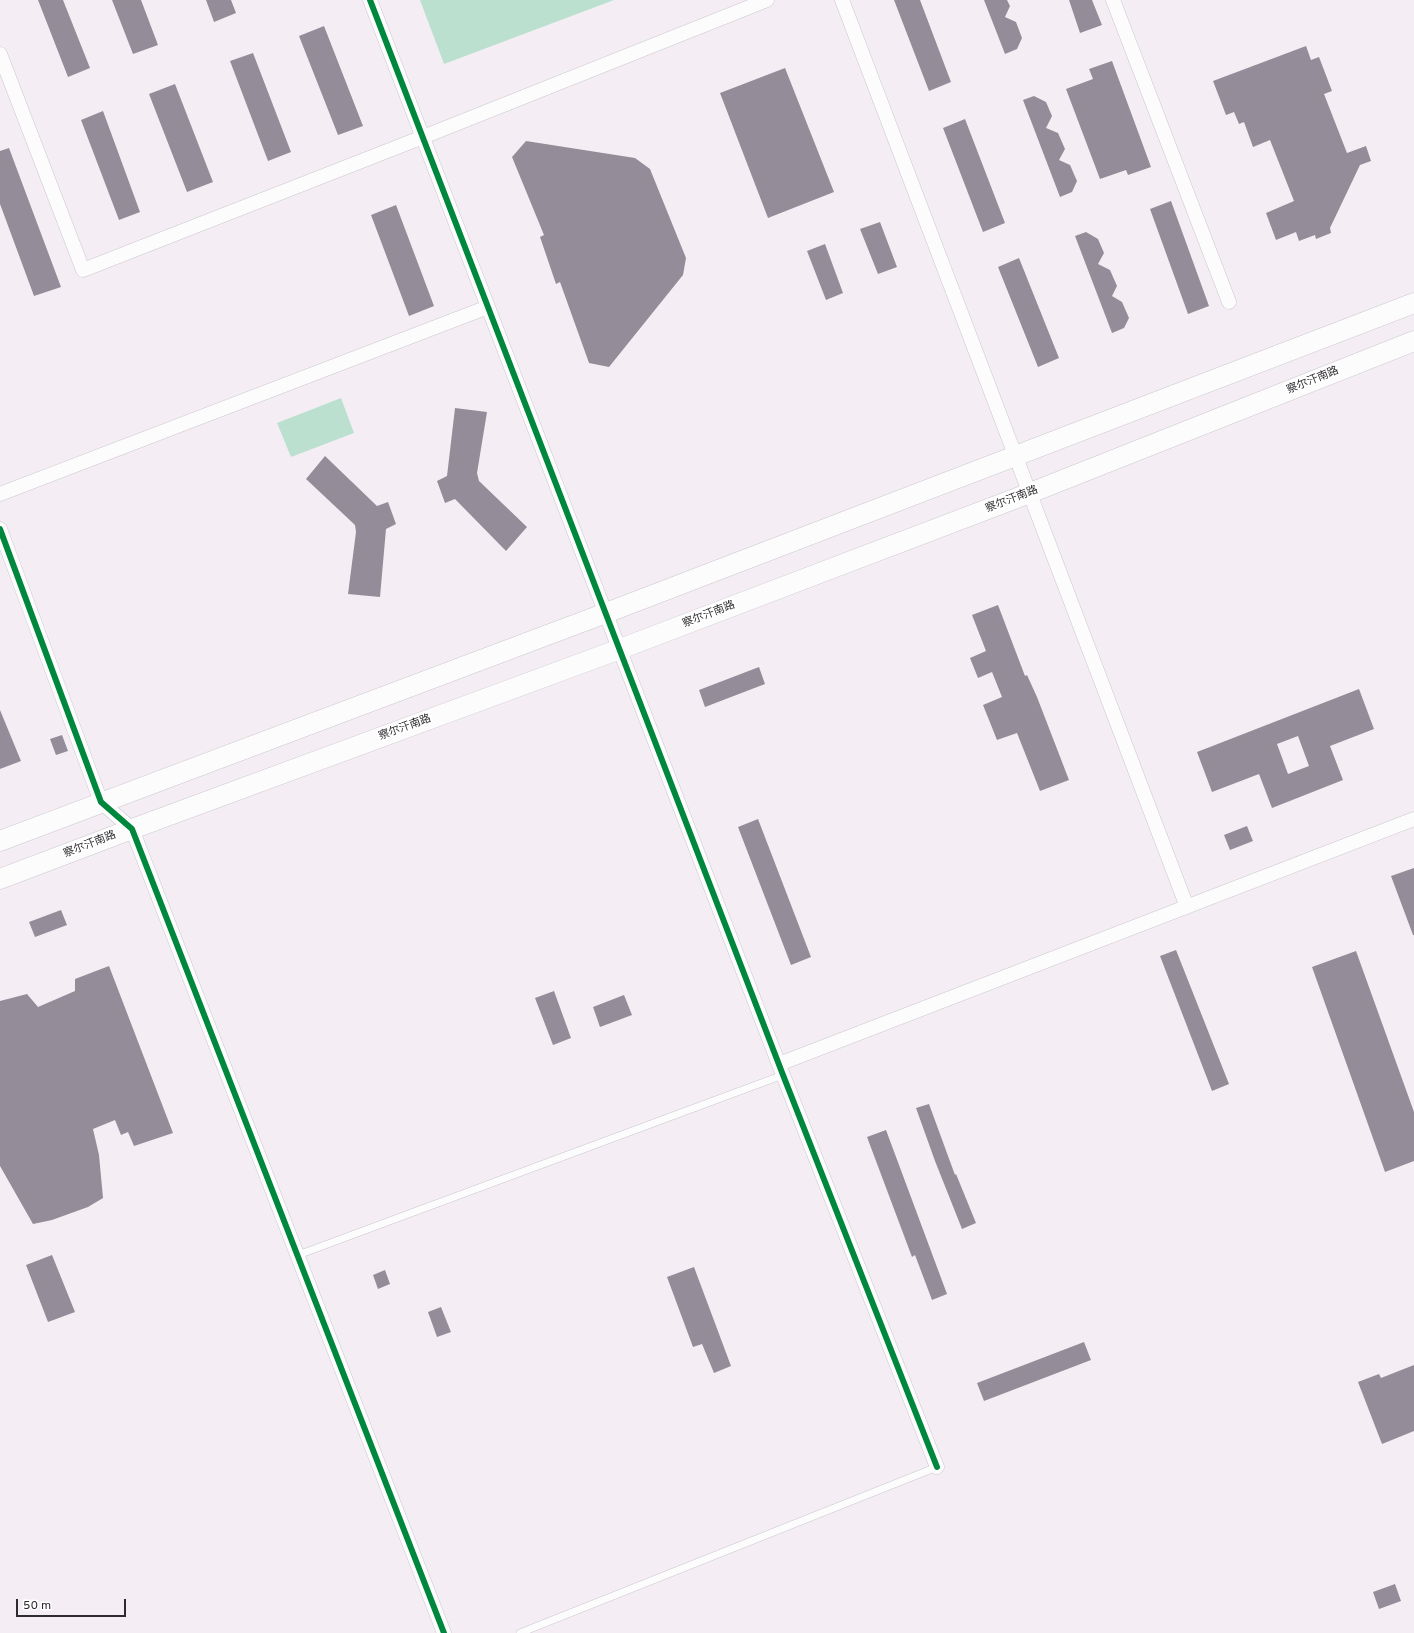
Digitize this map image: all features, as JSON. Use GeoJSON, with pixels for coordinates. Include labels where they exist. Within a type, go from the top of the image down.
{"type":"FeatureCollection","features":[{"type":"Feature","properties":{"kind":"main road"},"geometry":{"type":"LineString","coordinates":[[0,841],[606,612],[1414,303]]}},
{"type":"Feature","properties":{"kind":"main road","name":"察尔汗南路"},"geometry":{"type":"LineString","coordinates":[[0,879],[620,649],[1030,493],[1414,341]]}},
{"type":"Feature","properties":{"kind":"street"},"geometry":{"type":"LineString","coordinates":[[370,0],[781,1070],[937,1466]]}},
{"type":"Feature","properties":{"kind":"street"},"geometry":{"type":"LineString","coordinates":[[0,54],[83,270],[767,0]]}},
{"type":"Feature","properties":{"kind":"street"},"geometry":{"type":"LineString","coordinates":[[842,0],[1188,907]]}},
{"type":"Feature","properties":{"kind":"street"},"geometry":{"type":"LineString","coordinates":[[1113,0],[1229,302]]}},
{"type":"Feature","properties":{"kind":"street"},"geometry":{"type":"LineString","coordinates":[[0,494],[488,307]]}},
{"type":"Feature","properties":{"kind":"street"},"geometry":{"type":"LineString","coordinates":[[0,529],[7,556],[101,802],[132,829],[444,1633]]}},
{"type":"Feature","properties":{"kind":"street"},"geometry":{"type":"LineString","coordinates":[[781,1070],[1188,907],[1414,820]]}},
{"type":"Feature","properties":{"kind":"lane"},"geometry":{"type":"LineString","coordinates":[[298,1255],[781,1070]]}},
{"type":"Feature","properties":{"kind":"lane"},"geometry":{"type":"LineString","coordinates":[[520,1633],[937,1466]]}},
{"type":"Feature","properties":{"kind":"green space"},"geometry":{"type":"Polygon","coordinates":[[[420,0],[614,0],[444,64],[420,0]]]}},
{"type":"Feature","properties":{"kind":"green space"},"geometry":{"type":"Polygon","coordinates":[[[341,398],[354,433],[291,457],[277,423],[341,398]]]}},
{"type":"Feature","properties":{"kind":"building"},"geometry":{"type":"Polygon","coordinates":[[[38,0],[63,0],[90,68],[68,77],[38,0]]]}},
{"type":"Feature","properties":{"kind":"building"},"geometry":{"type":"Polygon","coordinates":[[[112,0],[141,0],[158,45],[133,54],[112,0]]]}},
{"type":"Feature","properties":{"kind":"building"},"geometry":{"type":"Polygon","coordinates":[[[206,0],[231,0],[236,13],[214,22],[206,0]]]}},
{"type":"Feature","properties":{"kind":"building"},"geometry":{"type":"Polygon","coordinates":[[[894,0],[920,0],[951,82],[929,91],[894,0]]]}},
{"type":"Feature","properties":{"kind":"building"},"geometry":{"type":"Polygon","coordinates":[[[984,0],[1007,0],[1010,6],[1005,17],[1016,22],[1022,38],[1017,49],[1005,54],[984,0]]]}},
{"type":"Feature","properties":{"kind":"building"},"geometry":{"type":"Polygon","coordinates":[[[1069,0],[1092,0],[1102,25],[1080,33],[1069,0]]]}},
{"type":"Feature","properties":{"kind":"building"},"geometry":{"type":"Polygon","coordinates":[[[324,26],[363,126],[338,135],[299,36],[324,26]]]}},
{"type":"Feature","properties":{"kind":"building"},"geometry":{"type":"Polygon","coordinates":[[[1306,46],[1311,60],[1319,57],[1332,91],[1324,94],[1347,153],[1366,146],[1371,161],[1360,165],[1330,228],[1331,233],[1316,239],[1315,235],[1299,241],[1296,232],[1276,240],[1266,213],[1294,201],[1270,140],[1253,147],[1244,122],[1239,124],[1234,112],[1226,115],[1213,81],[1306,46]]]}},
{"type":"Feature","properties":{"kind":"building"},"geometry":{"type":"Polygon","coordinates":[[[253,53],[291,152],[268,161],[230,61],[253,53]]]}},
{"type":"Feature","properties":{"kind":"building"},"geometry":{"type":"Polygon","coordinates":[[[1112,61],[1151,167],[1128,175],[1126,170],[1100,179],[1066,89],[1093,79],[1089,69],[1112,61]]]}},
{"type":"Feature","properties":{"kind":"building"},"geometry":{"type":"Polygon","coordinates":[[[785,68],[834,192],[768,218],[720,93],[785,68]]]}},
{"type":"Feature","properties":{"kind":"building"},"geometry":{"type":"Polygon","coordinates":[[[175,84],[213,182],[187,192],[149,94],[175,84]]]}},
{"type":"Feature","properties":{"kind":"building"},"geometry":{"type":"Polygon","coordinates":[[[1034,96],[1046,102],[1052,116],[1046,128],[1058,133],[1065,149],[1059,160],[1070,165],[1077,181],[1072,192],[1060,197],[1023,100],[1034,96]]]}},
{"type":"Feature","properties":{"kind":"building"},"geometry":{"type":"Polygon","coordinates":[[[103,111],[140,212],[119,220],[81,120],[103,111]]]}},
{"type":"Feature","properties":{"kind":"building"},"geometry":{"type":"Polygon","coordinates":[[[965,119],[1005,223],[983,232],[943,128],[965,119]]]}},
{"type":"Feature","properties":{"kind":"building"},"geometry":{"type":"Polygon","coordinates":[[[526,141],[635,158],[650,169],[686,258],[683,275],[609,367],[589,363],[560,282],[556,284],[540,237],[544,235],[512,157],[526,141]]]}},
{"type":"Feature","properties":{"kind":"building"},"geometry":{"type":"Polygon","coordinates":[[[9,148],[61,287],[34,296],[0,204],[0,151],[9,148]]]}},
{"type":"Feature","properties":{"kind":"building"},"geometry":{"type":"Polygon","coordinates":[[[1171,201],[1209,306],[1188,314],[1150,209],[1171,201]]]}},
{"type":"Feature","properties":{"kind":"building"},"geometry":{"type":"Polygon","coordinates":[[[396,205],[434,306],[409,316],[371,215],[396,205]]]}},
{"type":"Feature","properties":{"kind":"building"},"geometry":{"type":"Polygon","coordinates":[[[880,222],[897,267],[878,274],[860,229],[880,222]]]}},
{"type":"Feature","properties":{"kind":"building"},"geometry":{"type":"Polygon","coordinates":[[[1086,232],[1098,239],[1104,253],[1098,264],[1110,270],[1117,286],[1112,296],[1122,302],[1129,318],[1124,328],[1112,333],[1075,236],[1086,232]]]}},
{"type":"Feature","properties":{"kind":"building"},"geometry":{"type":"Polygon","coordinates":[[[825,244],[843,293],[826,300],[807,251],[825,244]]]}},
{"type":"Feature","properties":{"kind":"building"},"geometry":{"type":"Polygon","coordinates":[[[1019,258],[1059,358],[1038,367],[998,267],[1019,258]]]}},
{"type":"Feature","properties":{"kind":"building"},"geometry":{"type":"Polygon","coordinates":[[[455,408],[487,412],[477,473],[479,481],[527,527],[506,551],[455,499],[445,503],[437,481],[447,476],[455,408]]]}},
{"type":"Feature","properties":{"kind":"building"},"geometry":{"type":"Polygon","coordinates":[[[325,456],[377,506],[388,502],[396,524],[386,529],[380,597],[348,594],[356,532],[355,525],[306,479],[325,456]]]}},
{"type":"Feature","properties":{"kind":"building"},"geometry":{"type":"Polygon","coordinates":[[[998,605],[1025,676],[1027,675],[1037,697],[1069,780],[1040,791],[1017,733],[997,740],[983,705],[1002,697],[992,672],[978,678],[970,658],[986,651],[972,615],[998,605]]]}},
{"type":"Feature","properties":{"kind":"building"},"geometry":{"type":"Polygon","coordinates":[[[759,667],[765,684],[705,707],[699,690],[759,667]]]}},
{"type":"Feature","properties":{"kind":"building"},"geometry":{"type":"Polygon","coordinates":[[[1359,689],[1374,729],[1330,746],[1343,780],[1272,808],[1259,774],[1212,792],[1197,752],[1359,689]],[[1298,736],[1277,744],[1288,774],[1309,766],[1298,736]]]}},
{"type":"Feature","properties":{"kind":"building"},"geometry":{"type":"Polygon","coordinates":[[[0,710],[21,761],[0,769],[0,710]]]}},
{"type":"Feature","properties":{"kind":"building"},"geometry":{"type":"Polygon","coordinates":[[[62,735],[68,751],[56,755],[50,739],[62,735]]]}},
{"type":"Feature","properties":{"kind":"building"},"geometry":{"type":"Polygon","coordinates":[[[758,819],[811,957],[791,965],[738,827],[758,819]]]}},
{"type":"Feature","properties":{"kind":"building"},"geometry":{"type":"Polygon","coordinates":[[[1247,826],[1253,841],[1230,850],[1224,835],[1247,826]]]}},
{"type":"Feature","properties":{"kind":"building"},"geometry":{"type":"Polygon","coordinates":[[[1414,868],[1414,935],[1413,935],[1391,876],[1414,868]]]}},
{"type":"Feature","properties":{"kind":"building"},"geometry":{"type":"Polygon","coordinates":[[[61,910],[67,925],[35,937],[29,922],[61,910]]]}},
{"type":"Feature","properties":{"kind":"building"},"geometry":{"type":"Polygon","coordinates":[[[1176,950],[1229,1084],[1212,1091],[1160,956],[1176,950]]]}},
{"type":"Feature","properties":{"kind":"building"},"geometry":{"type":"Polygon","coordinates":[[[1356,951],[1414,1112],[1414,1161],[1385,1172],[1312,967],[1356,951]]]}},
{"type":"Feature","properties":{"kind":"building"},"geometry":{"type":"Polygon","coordinates":[[[109,966],[173,1133],[134,1146],[128,1132],[121,1135],[115,1120],[93,1129],[99,1155],[103,1198],[88,1207],[52,1220],[33,1224],[0,1166],[0,1001],[27,994],[38,1007],[75,991],[75,979],[109,966]]]}},
{"type":"Feature","properties":{"kind":"building"},"geometry":{"type":"Polygon","coordinates":[[[554,991],[571,1038],[553,1045],[535,998],[554,991]]]}},
{"type":"Feature","properties":{"kind":"building"},"geometry":{"type":"Polygon","coordinates":[[[624,995],[632,1015],[600,1027],[593,1007],[624,995]]]}},
{"type":"Feature","properties":{"kind":"building"},"geometry":{"type":"Polygon","coordinates":[[[929,1104],[955,1175],[956,1174],[976,1223],[962,1229],[916,1108],[929,1104]]]}},
{"type":"Feature","properties":{"kind":"building"},"geometry":{"type":"Polygon","coordinates":[[[886,1130],[947,1294],[932,1300],[915,1255],[912,1257],[867,1137],[886,1130]]]}},
{"type":"Feature","properties":{"kind":"building"},"geometry":{"type":"Polygon","coordinates":[[[52,1255],[75,1312],[48,1322],[26,1265],[52,1255]]]}},
{"type":"Feature","properties":{"kind":"building"},"geometry":{"type":"Polygon","coordinates":[[[694,1267],[731,1366],[714,1373],[702,1344],[693,1347],[667,1277],[694,1267]]]}},
{"type":"Feature","properties":{"kind":"building"},"geometry":{"type":"Polygon","coordinates":[[[385,1270],[390,1284],[378,1289],[373,1275],[385,1270]]]}},
{"type":"Feature","properties":{"kind":"building"},"geometry":{"type":"Polygon","coordinates":[[[441,1307],[451,1332],[437,1337],[428,1312],[441,1307]]]}},
{"type":"Feature","properties":{"kind":"building"},"geometry":{"type":"Polygon","coordinates":[[[1084,1342],[1091,1360],[984,1401],[977,1383],[1084,1342]]]}},
{"type":"Feature","properties":{"kind":"building"},"geometry":{"type":"Polygon","coordinates":[[[1414,1365],[1414,1431],[1382,1444],[1358,1382],[1379,1374],[1381,1378],[1414,1365]]]}},
{"type":"Feature","properties":{"kind":"building"},"geometry":{"type":"Polygon","coordinates":[[[1395,1584],[1401,1601],[1379,1609],[1373,1592],[1395,1584]]]}},
{"type":"Feature","properties":{"kind":"cycle path"},"geometry":{"type":"LineString","coordinates":[[370,0],[783,1075],[937,1467]]}},
{"type":"Feature","properties":{"kind":"cycle path"},"geometry":{"type":"LineString","coordinates":[[0,529],[101,802],[132,829],[444,1633]]}}]}
